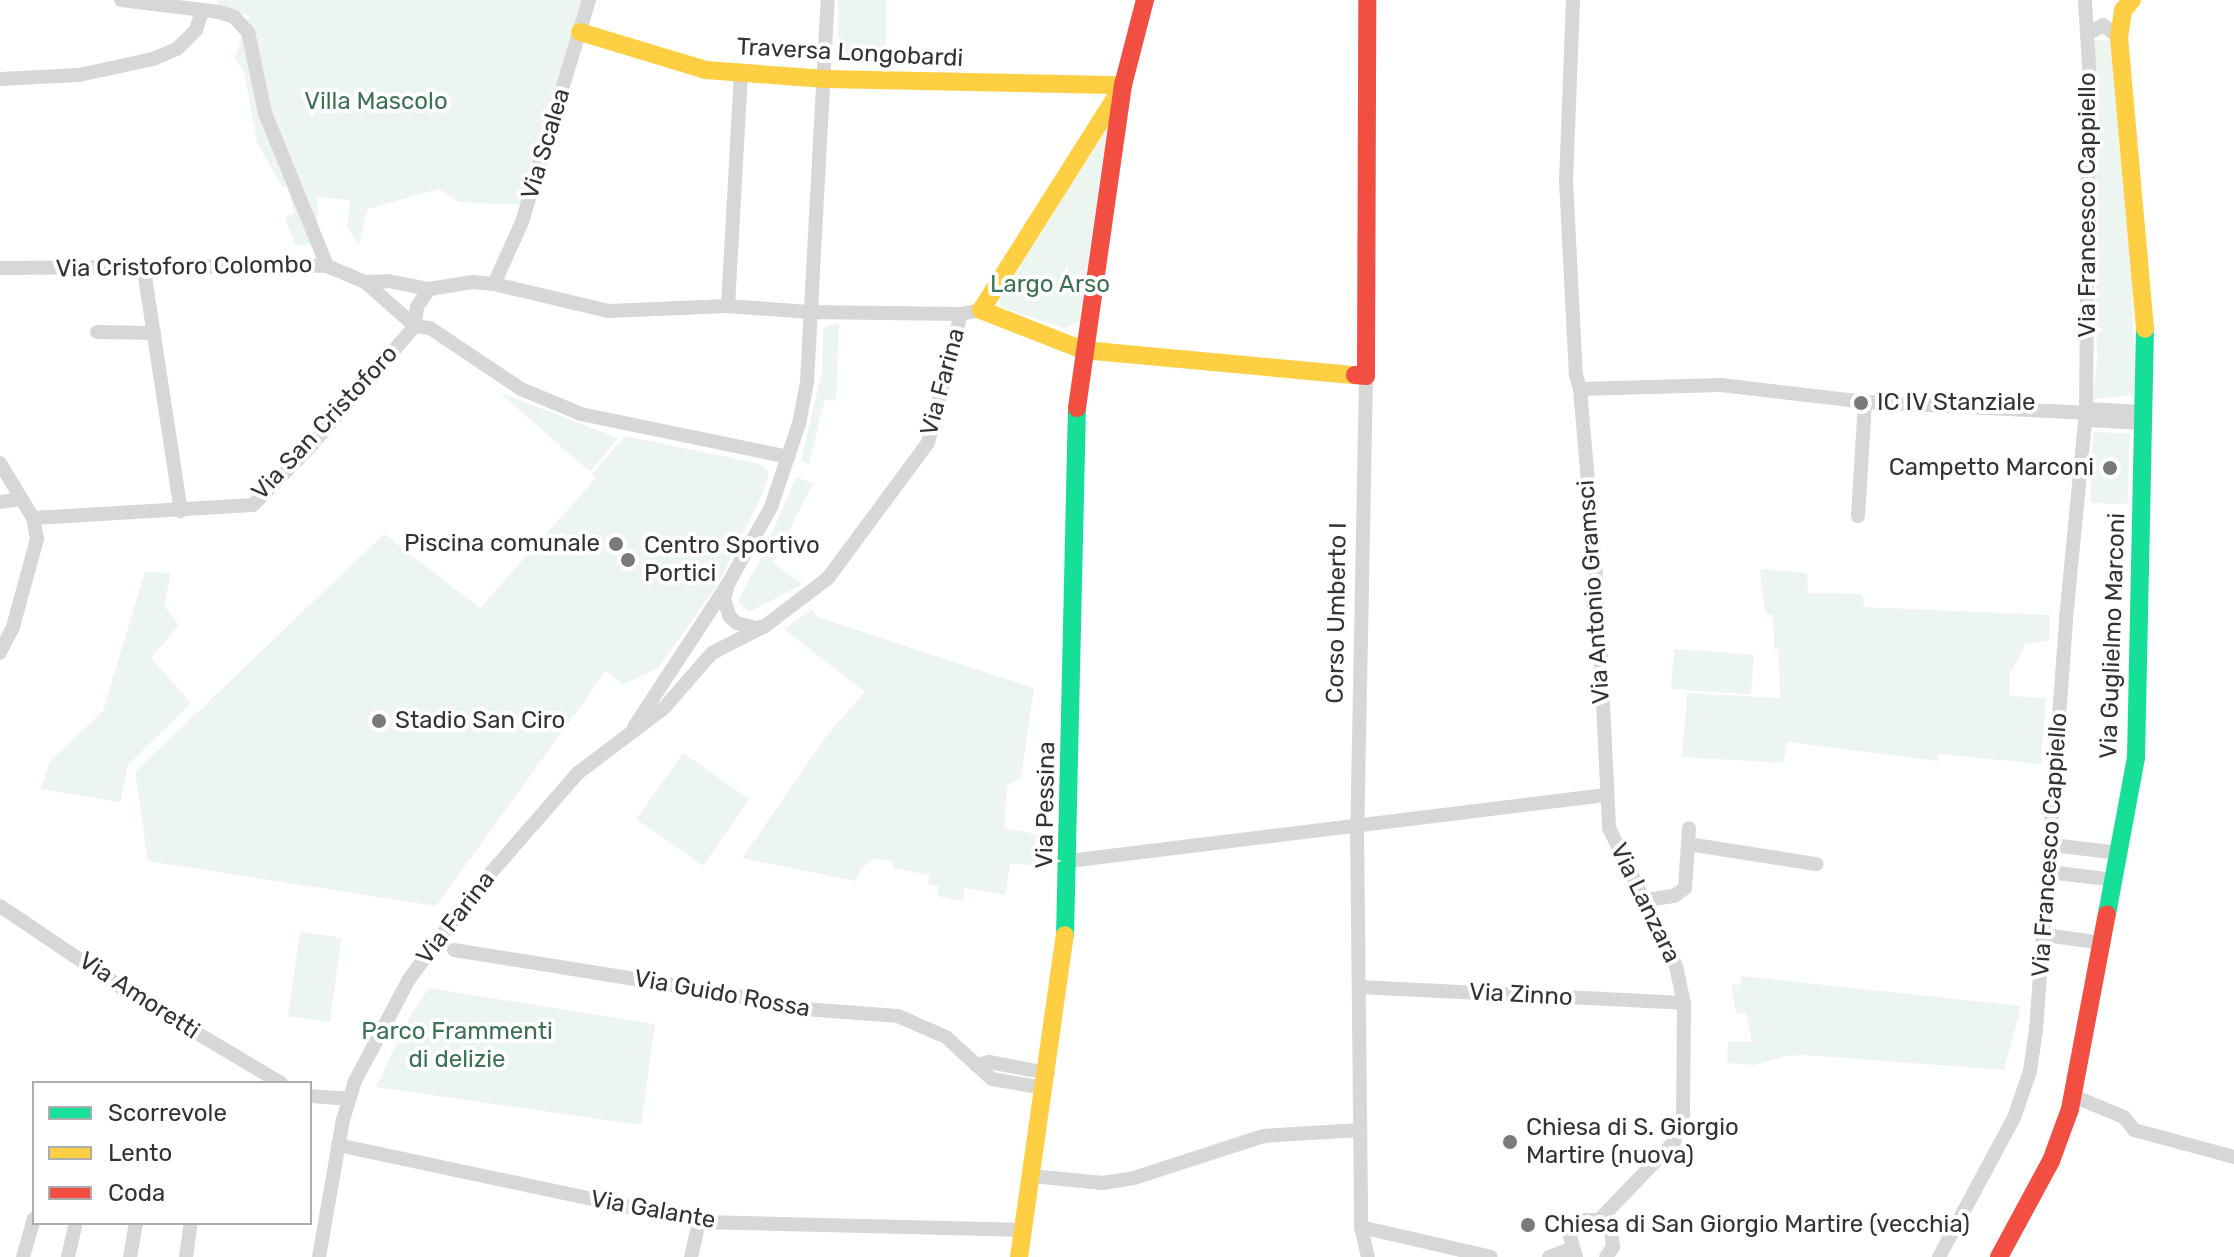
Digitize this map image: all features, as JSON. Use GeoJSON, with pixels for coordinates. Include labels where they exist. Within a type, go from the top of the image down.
{"type":"FeatureCollection","features":[{"type":"Feature","properties":{"kind":"street"},"geometry":{"type":"LineString","coordinates":[[121,0],[234,17],[248,32],[265,113],[327,266]]}},
{"type":"Feature","properties":{"kind":"street","name":"Via Scalea"},"geometry":{"type":"LineString","coordinates":[[494,284],[522,222],[589,0]]}},
{"type":"Feature","properties":{"kind":"street","name":"Via Farina"},"geometry":{"type":"LineString","coordinates":[[631,731],[728,584],[771,507],[789,457],[807,382],[828,0]]}},
{"type":"Feature","properties":{"kind":"street"},"geometry":{"type":"LineString","coordinates":[[1083,350],[1123,85],[1145,0]]}},
{"type":"Feature","properties":{"kind":"street","name":"Corso Umberto I"},"geometry":{"type":"LineString","coordinates":[[1367,0],[1366,376],[1357,825],[1361,1227],[1368,1257]]}},
{"type":"Feature","properties":{"kind":"street","name":"Via Antonio Gramsci"},"geometry":{"type":"LineString","coordinates":[[1573,0],[1566,180],[1576,375],[1580,389],[1598,601],[1606,795]]}},
{"type":"Feature","properties":{"kind":"street","name":"Via Francesco Cappiello"},"geometry":{"type":"LineString","coordinates":[[1939,1257],[2014,1118],[2030,1071],[2045,935],[2066,619],[2086,414],[2086,7],[2097,0]]}},
{"type":"Feature","properties":{"kind":"street","name":"Via Guglielmo Marconi"},"geometry":{"type":"LineString","coordinates":[[1999,1257],[2051,1161],[2073,1096],[2136,758],[2143,418],[2142,271],[2119,37],[2123,10],[2132,0]]}},
{"type":"Feature","properties":{"kind":"street"},"geometry":{"type":"LineString","coordinates":[[0,79],[79,75],[153,59],[177,49],[196,30],[202,11]]}},
{"type":"Feature","properties":{"kind":"street"},"geometry":{"type":"LineString","coordinates":[[2088,34],[2103,25],[2119,37]]}},
{"type":"Feature","properties":{"kind":"street","name":"Traversa Longobardi"},"geometry":{"type":"LineString","coordinates":[[580,32],[706,70],[825,79],[1123,85]]}},
{"type":"Feature","properties":{"kind":"street"},"geometry":{"type":"LineString","coordinates":[[728,306],[741,72]]}},
{"type":"Feature","properties":{"kind":"street"},"geometry":{"type":"LineString","coordinates":[[981,310],[1123,85]]}},
{"type":"Feature","properties":{"kind":"street","name":"Via Cristoforo Colombo"},"geometry":{"type":"LineString","coordinates":[[0,268],[144,270],[327,266],[365,282]]}},
{"type":"Feature","properties":{"kind":"street"},"geometry":{"type":"LineString","coordinates":[[144,270],[181,511]]}},
{"type":"Feature","properties":{"kind":"street"},"geometry":{"type":"LineString","coordinates":[[365,282],[388,281],[429,289],[472,282],[494,284],[608,311],[728,306],[809,312],[961,314],[981,310],[1083,350],[1366,376]]}},
{"type":"Feature","properties":{"kind":"street"},"geometry":{"type":"LineString","coordinates":[[365,282],[415,326],[430,328],[521,389],[581,414],[789,457]]}},
{"type":"Feature","properties":{"kind":"street"},"geometry":{"type":"LineString","coordinates":[[415,326],[417,307],[429,289]]}},
{"type":"Feature","properties":{"kind":"street","name":"Via Farina"},"geometry":{"type":"LineString","coordinates":[[319,1257],[317,1223],[354,1083],[409,979],[475,891],[578,773],[664,708],[712,653],[765,626],[828,578],[915,465],[935,427],[961,314]]}},
{"type":"Feature","properties":{"kind":"street","name":"Via San Cristoforo"},"geometry":{"type":"LineString","coordinates":[[33,518],[253,505],[308,449],[415,326]]}},
{"type":"Feature","properties":{"kind":"street"},"geometry":{"type":"LineString","coordinates":[[97,332],[154,333]]}},
{"type":"Feature","properties":{"kind":"street","name":"Via Pessina"},"geometry":{"type":"LineString","coordinates":[[1019,1257],[1065,954],[1077,399],[1083,350]]}},
{"type":"Feature","properties":{"kind":"street"},"geometry":{"type":"LineString","coordinates":[[1580,389],[1721,385],[1865,402],[2143,418]]}},
{"type":"Feature","properties":{"kind":"street"},"geometry":{"type":"LineString","coordinates":[[1858,516],[1865,402]]}},
{"type":"Feature","properties":{"kind":"street"},"geometry":{"type":"LineString","coordinates":[[0,463],[33,518],[37,539],[13,627],[0,653]]}},
{"type":"Feature","properties":{"kind":"street"},"geometry":{"type":"LineString","coordinates":[[0,502],[21,499]]}},
{"type":"Feature","properties":{"kind":"street"},"geometry":{"type":"LineString","coordinates":[[728,584],[724,599],[730,617],[746,627],[765,626]]}},
{"type":"Feature","properties":{"kind":"street"},"geometry":{"type":"LineString","coordinates":[[1069,861],[1606,795]]}},
{"type":"Feature","properties":{"kind":"street","name":"Via Lanzara"},"geometry":{"type":"LineString","coordinates":[[1573,1253],[1570,1236],[1576,1226],[1586,1220],[1599,1220],[1674,1142],[1683,1114],[1684,1003],[1676,966],[1645,900],[1626,870],[1609,828],[1606,795]]}},
{"type":"Feature","properties":{"kind":"street"},"geometry":{"type":"LineString","coordinates":[[1645,900],[1674,896],[1685,888],[1689,828]]}},
{"type":"Feature","properties":{"kind":"street"},"geometry":{"type":"LineString","coordinates":[[1688,844],[1816,864]]}},
{"type":"Feature","properties":{"kind":"street"},"geometry":{"type":"LineString","coordinates":[[2052,845],[2120,853]]}},
{"type":"Feature","properties":{"kind":"street"},"geometry":{"type":"LineString","coordinates":[[2049,872],[2114,880]]}},
{"type":"Feature","properties":{"kind":"street","name":"Via Amoretti"},"geometry":{"type":"LineString","coordinates":[[0,906],[131,994],[278,1081]]}},
{"type":"Feature","properties":{"kind":"street"},"geometry":{"type":"LineString","coordinates":[[2045,935],[2103,943]]}},
{"type":"Feature","properties":{"kind":"street","name":"Via Guido Rossa"},"geometry":{"type":"LineString","coordinates":[[454,950],[723,993],[791,1008],[898,1016],[946,1037],[992,1079],[1046,1081]]}},
{"type":"Feature","properties":{"kind":"street","name":"Via Zinno"},"geometry":{"type":"LineString","coordinates":[[1359,987],[1684,1003]]}},
{"type":"Feature","properties":{"kind":"street"},"geometry":{"type":"LineString","coordinates":[[312,1096],[349,1099]]}},
{"type":"Feature","properties":{"kind":"street"},"geometry":{"type":"LineString","coordinates":[[2073,1096],[2124,1117],[2134,1130],[2234,1157]]}},
{"type":"Feature","properties":{"kind":"street"},"geometry":{"type":"LineString","coordinates":[[1032,1176],[1103,1183],[1134,1178],[1263,1136],[1360,1130]]}},
{"type":"Feature","properties":{"kind":"street","name":"Via Galante"},"geometry":{"type":"LineString","coordinates":[[338,1145],[699,1222],[1022,1230]]}},
{"type":"Feature","properties":{"kind":"street"},"geometry":{"type":"LineString","coordinates":[[1599,1220],[1606,1224],[1614,1239],[1610,1256]]}},
{"type":"Feature","properties":{"kind":"street"},"geometry":{"type":"LineString","coordinates":[[691,1257],[699,1222]]}},
{"type":"Feature","properties":{"kind":"street"},"geometry":{"type":"LineString","coordinates":[[23,1257],[32,1225]]}},
{"type":"Feature","properties":{"kind":"street"},"geometry":{"type":"LineString","coordinates":[[68,1257],[76,1225]]}},
{"type":"Feature","properties":{"kind":"street"},"geometry":{"type":"LineString","coordinates":[[130,1257],[136,1225]]}},
{"type":"Feature","properties":{"kind":"street"},"geometry":{"type":"LineString","coordinates":[[186,1257],[191,1225]]}},
{"type":"Feature","properties":{"kind":"street"},"geometry":{"type":"LineString","coordinates":[[1361,1227],[1491,1257]]}},
{"type":"Feature","properties":{"kind":"street"},"geometry":{"type":"LineString","coordinates":[[1549,1257],[1573,1253]]}},
{"type":"Feature","properties":{"kind":"green space","name":"Villa Mascolo"},"geometry":{"type":"Polygon","coordinates":[[[218,0],[583,0],[522,205],[459,202],[439,189],[367,209],[359,245],[347,227],[350,200],[317,197],[318,242],[295,246],[285,217],[294,213],[288,189],[282,186],[257,143],[244,72],[235,58],[249,16],[217,8],[218,0]]]}},
{"type":"Feature","properties":{"kind":"green space"},"geometry":{"type":"Polygon","coordinates":[[[838,0],[886,0],[886,62],[838,62],[838,0]]]}},
{"type":"Feature","properties":{"kind":"green space"},"geometry":{"type":"Polygon","coordinates":[[[2091,40],[2114,40],[2131,245],[2135,395],[2093,399],[2097,359],[2091,40]]]}},
{"type":"Feature","properties":{"kind":"green space","name":"Largo Arso"},"geometry":{"type":"Polygon","coordinates":[[[1107,128],[1079,321],[1065,328],[1001,307],[998,301],[1107,128]]]}},
{"type":"Feature","properties":{"kind":"green space"},"geometry":{"type":"Polygon","coordinates":[[[839,323],[836,401],[825,399],[809,464],[801,461],[822,371],[823,328],[839,323]]]}},
{"type":"Feature","properties":{"kind":"green space"},"geometry":{"type":"Polygon","coordinates":[[[499,392],[618,438],[590,472],[499,392]]]}},
{"type":"Feature","properties":{"kind":"green space","name":"Campetto Marconi"},"geometry":{"type":"Polygon","coordinates":[[[2093,432],[2130,433],[2127,504],[2091,503],[2093,432]]]}},
{"type":"Feature","properties":{"kind":"green space","name":"Stadio San Ciro"},"geometry":{"type":"Polygon","coordinates":[[[625,436],[756,463],[766,468],[769,474],[763,493],[718,584],[658,668],[623,685],[606,671],[436,906],[148,861],[135,772],[384,534],[480,608],[596,478],[592,474],[625,436]]]}},
{"type":"Feature","properties":{"kind":"green space"},"geometry":{"type":"Polygon","coordinates":[[[796,477],[813,483],[773,563],[803,584],[749,612],[739,603],[740,597],[764,552],[796,477]]]}},
{"type":"Feature","properties":{"kind":"green space"},"geometry":{"type":"Polygon","coordinates":[[[1760,569],[1807,573],[1808,593],[1863,594],[1864,607],[2050,615],[2049,640],[2025,645],[2010,674],[2009,696],[2046,698],[2041,764],[1939,754],[1938,761],[1788,742],[1783,763],[1682,757],[1687,693],[1780,698],[1779,649],[1774,649],[1773,615],[1765,614],[1760,569]]]}},
{"type":"Feature","properties":{"kind":"green space"},"geometry":{"type":"Polygon","coordinates":[[[145,572],[171,573],[164,606],[179,625],[151,658],[191,703],[128,765],[120,802],[41,789],[50,761],[103,711],[145,572]]]}},
{"type":"Feature","properties":{"kind":"green space"},"geometry":{"type":"Polygon","coordinates":[[[813,609],[817,617],[1034,688],[1021,777],[1007,786],[1004,828],[1040,835],[1039,865],[1010,864],[1005,895],[965,888],[963,901],[937,896],[939,886],[928,884],[929,875],[893,868],[893,861],[873,859],[859,871],[856,881],[742,858],[830,731],[865,692],[784,629],[813,609]]]}},
{"type":"Feature","properties":{"kind":"green space"},"geometry":{"type":"Polygon","coordinates":[[[1674,649],[1754,655],[1751,694],[1671,689],[1674,649]]]}},
{"type":"Feature","properties":{"kind":"green space"},"geometry":{"type":"Polygon","coordinates":[[[683,753],[749,799],[703,866],[637,819],[683,753]]]}},
{"type":"Feature","properties":{"kind":"green space"},"geometry":{"type":"Polygon","coordinates":[[[300,932],[342,938],[330,1022],[288,1016],[300,932]]]}},
{"type":"Feature","properties":{"kind":"green space"},"geometry":{"type":"Polygon","coordinates":[[[1741,976],[2021,1006],[2004,1070],[1805,1055],[1786,1056],[1755,1065],[1727,1063],[1728,1042],[1752,1042],[1746,1013],[1736,1014],[1731,984],[1741,985],[1741,976]]]}},
{"type":"Feature","properties":{"kind":"green space","name":"Parco Frammenti di delizie"},"geometry":{"type":"Polygon","coordinates":[[[429,988],[655,1024],[641,1125],[376,1087],[409,1018],[429,988]]]}},
{"type":"Feature","properties":{"kind":"traffic: fast"},"geometry":{"type":"LineString","coordinates":[[2107,914],[2136,758],[2145,329]]}},
{"type":"Feature","properties":{"kind":"traffic: fast"},"geometry":{"type":"LineString","coordinates":[[1065,935],[1077,408]]}},
{"type":"Feature","properties":{"kind":"traffic: slow"},"geometry":{"type":"LineString","coordinates":[[2132,0],[2123,10],[2119,37],[2145,329]]}},
{"type":"Feature","properties":{"kind":"traffic: slow"},"geometry":{"type":"LineString","coordinates":[[580,32],[706,70],[825,79],[1123,85]]}},
{"type":"Feature","properties":{"kind":"traffic: slow"},"geometry":{"type":"LineString","coordinates":[[1119,92],[981,310],[1083,350],[1355,375]]}},
{"type":"Feature","properties":{"kind":"traffic: slow"},"geometry":{"type":"LineString","coordinates":[[1019,1257],[1065,935]]}},
{"type":"Feature","properties":{"kind":"traffic: jam"},"geometry":{"type":"LineString","coordinates":[[1077,408],[1123,85],[1145,0]]}},
{"type":"Feature","properties":{"kind":"traffic: jam"},"geometry":{"type":"LineString","coordinates":[[1355,375],[1366,376],[1367,0]]}},
{"type":"Feature","properties":{"kind":"traffic: jam"},"geometry":{"type":"LineString","coordinates":[[1999,1257],[2051,1161],[2070,1109],[2107,914]]}},
{"type":"Feature","properties":{"kind":"place","name":"IC IV Stanziale"},"geometry":{"type":"Point","coordinates":[1861,403]}},
{"type":"Feature","properties":{"kind":"place","name":"Campetto Marconi"},"geometry":{"type":"Point","coordinates":[2110,468]}},
{"type":"Feature","properties":{"kind":"place","name":"Piscina comunale"},"geometry":{"type":"Point","coordinates":[616,544]}},
{"type":"Feature","properties":{"kind":"place","name":"Centro Sportivo Portici"},"geometry":{"type":"Point","coordinates":[628,560]}},
{"type":"Feature","properties":{"kind":"place","name":"Stadio San Ciro"},"geometry":{"type":"Point","coordinates":[379,721]}},
{"type":"Feature","properties":{"kind":"place","name":"Chiesa di S. Giorgio Martire (nuova)"},"geometry":{"type":"Point","coordinates":[1510,1142]}},
{"type":"Feature","properties":{"kind":"place","name":"Chiesa di San Giorgio Martire (vecchia)"},"geometry":{"type":"Point","coordinates":[1528,1225]}}]}
